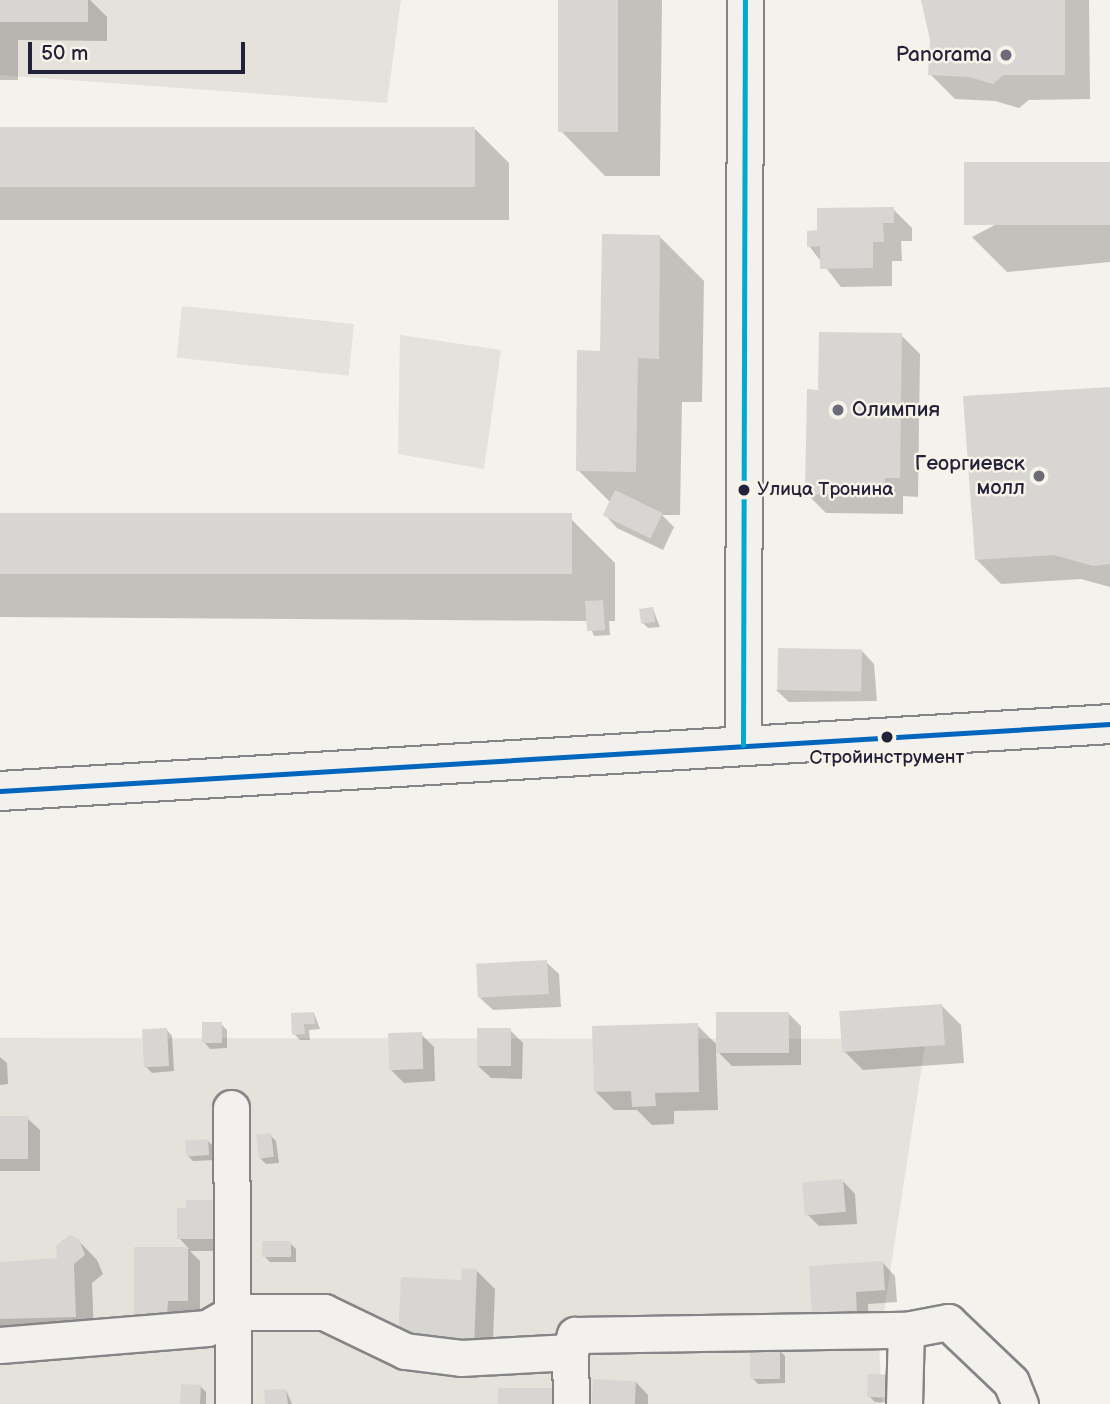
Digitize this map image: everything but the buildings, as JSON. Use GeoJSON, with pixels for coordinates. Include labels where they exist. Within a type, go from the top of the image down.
{"type":"FeatureCollection","features":[{"type":"Feature","properties":{"kind":"main road"},"geometry":{"type":"LineString","coordinates":[[0,791],[1110,724]]}},
{"type":"Feature","properties":{"kind":"street"},"geometry":{"type":"LineString","coordinates":[[743,745],[745,0]]}},
{"type":"Feature","properties":{"kind":"street"},"geometry":{"type":"LineString","coordinates":[[231,1108],[235,1312],[233,1404]]}},
{"type":"Feature","properties":{"kind":"street"},"geometry":{"type":"LineString","coordinates":[[0,1345],[207,1328],[235,1312],[324,1312],[405,1351],[461,1358],[570,1352]]}},
{"type":"Feature","properties":{"kind":"street"},"geometry":{"type":"LineString","coordinates":[[571,1404],[570,1352],[575,1335],[844,1327],[906,1330],[948,1322],[1011,1382],[1020,1404]]}},
{"type":"Feature","properties":{"kind":"street"},"geometry":{"type":"LineString","coordinates":[[904,1404],[906,1330]]}},
{"type":"Feature","properties":{"kind":"shaded area"},"geometry":{"type":"Polygon","coordinates":[[[0,0],[401,0],[387,103],[0,75],[0,0]]]}},
{"type":"Feature","properties":{"kind":"shaded area"},"geometry":{"type":"Polygon","coordinates":[[[182,306],[354,324],[349,376],[177,358],[182,306]]]}},
{"type":"Feature","properties":{"kind":"shaded area"},"geometry":{"type":"Polygon","coordinates":[[[400,335],[501,350],[484,469],[398,454],[400,335]]]}},
{"type":"Feature","properties":{"kind":"shaded area"},"geometry":{"type":"Polygon","coordinates":[[[0,1038],[926,1039],[879,1344],[882,1404],[0,1404],[0,1038]]]}},
{"type":"Feature","properties":{"kind":"transit line"},"geometry":{"type":"LineString","coordinates":[[743,745],[745,0]]}},
{"type":"Feature","properties":{"kind":"transit line"},"geometry":{"type":"LineString","coordinates":[[0,791],[1110,724]]}},
{"type":"Feature","properties":{"kind":"place","name":"Panorama"},"geometry":{"type":"Point","coordinates":[1006,55]}},
{"type":"Feature","properties":{"kind":"place","name":"Олимпия"},"geometry":{"type":"Point","coordinates":[838,410]}},
{"type":"Feature","properties":{"kind":"place","name":"Георгиевск молл"},"geometry":{"type":"Point","coordinates":[1039,476]}},
{"type":"Feature","properties":{"kind":"place","name":"Улица Тронина"},"geometry":{"type":"Point","coordinates":[744,490]}},
{"type":"Feature","properties":{"kind":"place","name":"Стройинструмент"},"geometry":{"type":"Point","coordinates":[887,737]}}]}
